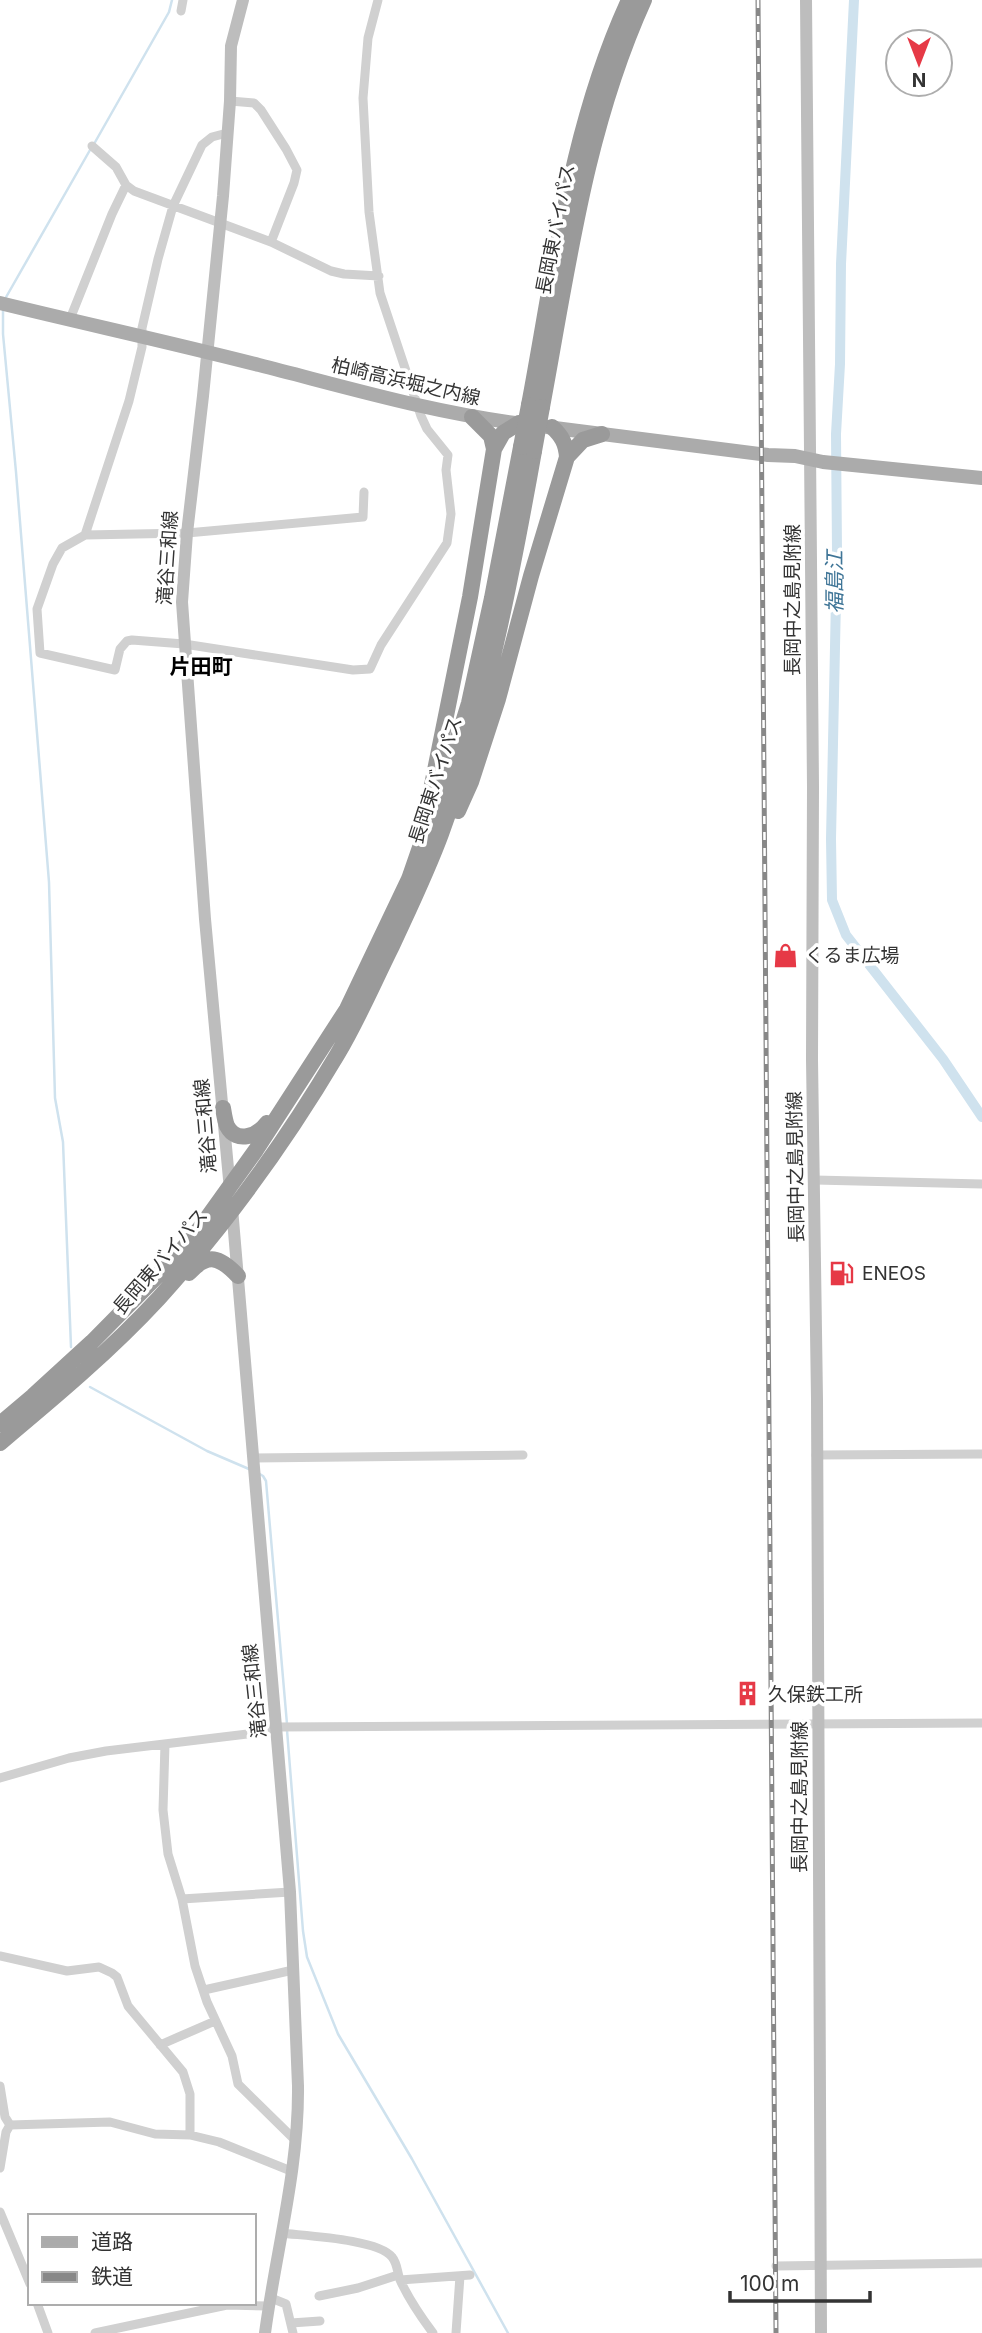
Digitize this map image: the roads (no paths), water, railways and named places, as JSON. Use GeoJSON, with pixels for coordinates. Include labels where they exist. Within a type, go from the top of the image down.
{"type":"FeatureCollection","features":[{"type":"Feature","properties":{"kind":"highway","name":"長岡東バイパス"},"geometry":{"type":"LineString","coordinates":[[0,1443],[61,1392],[145,1312],[232,1211],[338,1053],[440,853],[469,703],[517,512],[582,128],[611,38],[628,0]]}},
{"type":"Feature","properties":{"kind":"highway","name":"長岡東バイパス"},"geometry":{"type":"LineString","coordinates":[[536,406],[583,184],[601,114],[625,43],[644,0]]}},
{"type":"Feature","properties":{"kind":"highway"},"geometry":{"type":"LineString","coordinates":[[472,417],[491,436],[494,449]]}},
{"type":"Feature","properties":{"kind":"highway"},"geometry":{"type":"LineString","coordinates":[[453,777],[461,645],[494,449],[503,433],[519,424]]}},
{"type":"Feature","properties":{"kind":"highway"},"geometry":{"type":"LineString","coordinates":[[453,777],[498,699],[524,598],[567,457],[566,445],[552,427]]}},
{"type":"Feature","properties":{"kind":"highway"},"geometry":{"type":"LineString","coordinates":[[567,457],[583,440],[602,434]]}},
{"type":"Feature","properties":{"kind":"highway","name":"長岡東バイパス"},"geometry":{"type":"LineString","coordinates":[[0,1424],[133,1302],[175,1258],[230,1188],[280,1115],[346,1009],[409,879],[453,777]]}},
{"type":"Feature","properties":{"kind":"highway"},"geometry":{"type":"LineString","coordinates":[[223,1108],[229,1129],[237,1135],[253,1135],[265,1126],[295,1083],[400,898]]}},
{"type":"Feature","properties":{"kind":"highway"},"geometry":{"type":"LineString","coordinates":[[0,1448],[111,1353],[200,1262],[220,1260],[238,1276]]}},
{"type":"Feature","properties":{"kind":"main road","name":"滝谷三和線"},"geometry":{"type":"LineString","coordinates":[[243,0],[231,46],[230,101],[220,224],[182,592],[205,919],[290,1892],[298,2086],[295,2140],[265,2333]]}},
{"type":"Feature","properties":{"kind":"main road","name":"長岡中之島見附線"},"geometry":{"type":"LineString","coordinates":[[806,0],[816,460],[815,1180],[821,2333]]}},
{"type":"Feature","properties":{"kind":"main road","name":"柏崎高浜堀之内線"},"geometry":{"type":"LineString","coordinates":[[0,303],[472,417],[982,478]]}},
{"type":"Feature","properties":{"kind":"street"},"geometry":{"type":"LineString","coordinates":[[181,11],[183,0]]}},
{"type":"Feature","properties":{"kind":"street"},"geometry":{"type":"LineString","coordinates":[[364,492],[363,517],[187,533],[85,535],[62,548],[56,556],[37,609],[40,653],[115,670],[120,649],[127,641],[139,640],[184,644],[353,670],[370,669],[394,625],[440,558],[450,531],[451,514],[446,470],[448,455],[427,429],[386,313],[380,293],[369,212],[363,98],[368,38],[378,0]]}},
{"type":"Feature","properties":{"kind":"street"},"geometry":{"type":"LineString","coordinates":[[230,101],[254,103],[261,110],[297,170],[271,242]]}},
{"type":"Feature","properties":{"kind":"street"},"geometry":{"type":"LineString","coordinates":[[85,535],[129,401],[142,348],[142,328],[173,206],[202,145],[217,134],[227,133]]}},
{"type":"Feature","properties":{"kind":"street"},"geometry":{"type":"LineString","coordinates":[[92,146],[116,167],[126,185],[173,206],[271,242],[331,271],[379,276]]}},
{"type":"Feature","properties":{"kind":"street"},"geometry":{"type":"LineString","coordinates":[[70,319],[126,185]]}},
{"type":"Feature","properties":{"kind":"street"},"geometry":{"type":"LineString","coordinates":[[815,1180],[982,1184]]}},
{"type":"Feature","properties":{"kind":"street"},"geometry":{"type":"LineString","coordinates":[[817,1455],[982,1454]]}},
{"type":"Feature","properties":{"kind":"street"},"geometry":{"type":"LineString","coordinates":[[253,1458],[523,1455]]}},
{"type":"Feature","properties":{"kind":"street"},"geometry":{"type":"LineString","coordinates":[[0,1778],[69,1758],[106,1751],[266,1731],[277,1727],[982,1723]]}},
{"type":"Feature","properties":{"kind":"street"},"geometry":{"type":"LineString","coordinates":[[165,1744],[163,1810],[168,1854],[204,1990],[232,2056],[238,2084],[295,2140]]}},
{"type":"Feature","properties":{"kind":"street"},"geometry":{"type":"LineString","coordinates":[[182,1899],[290,1892]]}},
{"type":"Feature","properties":{"kind":"street"},"geometry":{"type":"LineString","coordinates":[[0,1956],[67,1971],[99,1967],[117,1977],[128,2006],[183,2072],[188,2083],[190,2136]]}},
{"type":"Feature","properties":{"kind":"street"},"geometry":{"type":"LineString","coordinates":[[204,1990],[292,1970]]}},
{"type":"Feature","properties":{"kind":"street"},"geometry":{"type":"LineString","coordinates":[[160,2045],[215,2021]]}},
{"type":"Feature","properties":{"kind":"street"},"geometry":{"type":"LineString","coordinates":[[0,2086],[5,2117],[10,2124]]}},
{"type":"Feature","properties":{"kind":"street"},"geometry":{"type":"LineString","coordinates":[[10,2124],[110,2122],[155,2134],[190,2136],[219,2142],[291,2171]]}},
{"type":"Feature","properties":{"kind":"street"},"geometry":{"type":"LineString","coordinates":[[0,2168],[6,2132],[10,2124]]}},
{"type":"Feature","properties":{"kind":"street"},"geometry":{"type":"LineString","coordinates":[[0,2212],[28,2279]]}},
{"type":"Feature","properties":{"kind":"street"},"geometry":{"type":"LineString","coordinates":[[281,2233],[376,2246],[385,2250],[393,2258],[399,2277],[418,2313],[433,2333]]}},
{"type":"Feature","properties":{"kind":"street"},"geometry":{"type":"LineString","coordinates":[[776,2266],[982,2263]]}},
{"type":"Feature","properties":{"kind":"street"},"geometry":{"type":"LineString","coordinates":[[319,2296],[399,2277],[465,2275],[456,2333]]}},
{"type":"Feature","properties":{"kind":"street"},"geometry":{"type":"LineString","coordinates":[[256,2303],[286,2304],[292,2328],[320,2321]]}},
{"type":"Feature","properties":{"kind":"street"},"geometry":{"type":"LineString","coordinates":[[38,2305],[48,2333]]}},
{"type":"Feature","properties":{"kind":"street"},"geometry":{"type":"LineString","coordinates":[[94,2333],[227,2305]]}},
{"type":"Feature","properties":{"kind":"waterway"},"geometry":{"type":"LineString","coordinates":[[94,144],[169,12],[172,0]]}},
{"type":"Feature","properties":{"kind":"waterway","name":"福島江"},"geometry":{"type":"LineString","coordinates":[[854,0],[836,434],[832,900],[846,935],[943,1059],[982,1117]]}},
{"type":"Feature","properties":{"kind":"waterway"},"geometry":{"type":"LineString","coordinates":[[5,299],[90,150]]}},
{"type":"Feature","properties":{"kind":"waterway"},"geometry":{"type":"LineString","coordinates":[[3,309],[49,882],[55,1098],[63,1142],[71,1347]]}},
{"type":"Feature","properties":{"kind":"waterway"},"geometry":{"type":"LineString","coordinates":[[90,1387],[207,1451],[249,1469]]}},
{"type":"Feature","properties":{"kind":"waterway"},"geometry":{"type":"LineString","coordinates":[[258,1473],[266,1481],[287,1724]]}},
{"type":"Feature","properties":{"kind":"waterway"},"geometry":{"type":"LineString","coordinates":[[287,1730],[307,1957],[338,2034],[412,2159],[508,2333]]}},
{"type":"Feature","properties":{"kind":"railway"},"geometry":{"type":"LineString","coordinates":[[758,0],[776,2333]]}},
{"type":"Feature","properties":{"kind":"place","name":"くるま広場"},"geometry":{"type":"Point","coordinates":[785,955]}},
{"type":"Feature","properties":{"kind":"place","name":"ENEOS"},"geometry":{"type":"Point","coordinates":[842,1273]}},
{"type":"Feature","properties":{"kind":"place","name":"久保鉄工所"},"geometry":{"type":"Point","coordinates":[748,1694]}},
{"type":"Feature","properties":{"kind":"district","name":"片田町"},"geometry":{"type":"Point","coordinates":[201,667]}}]}
